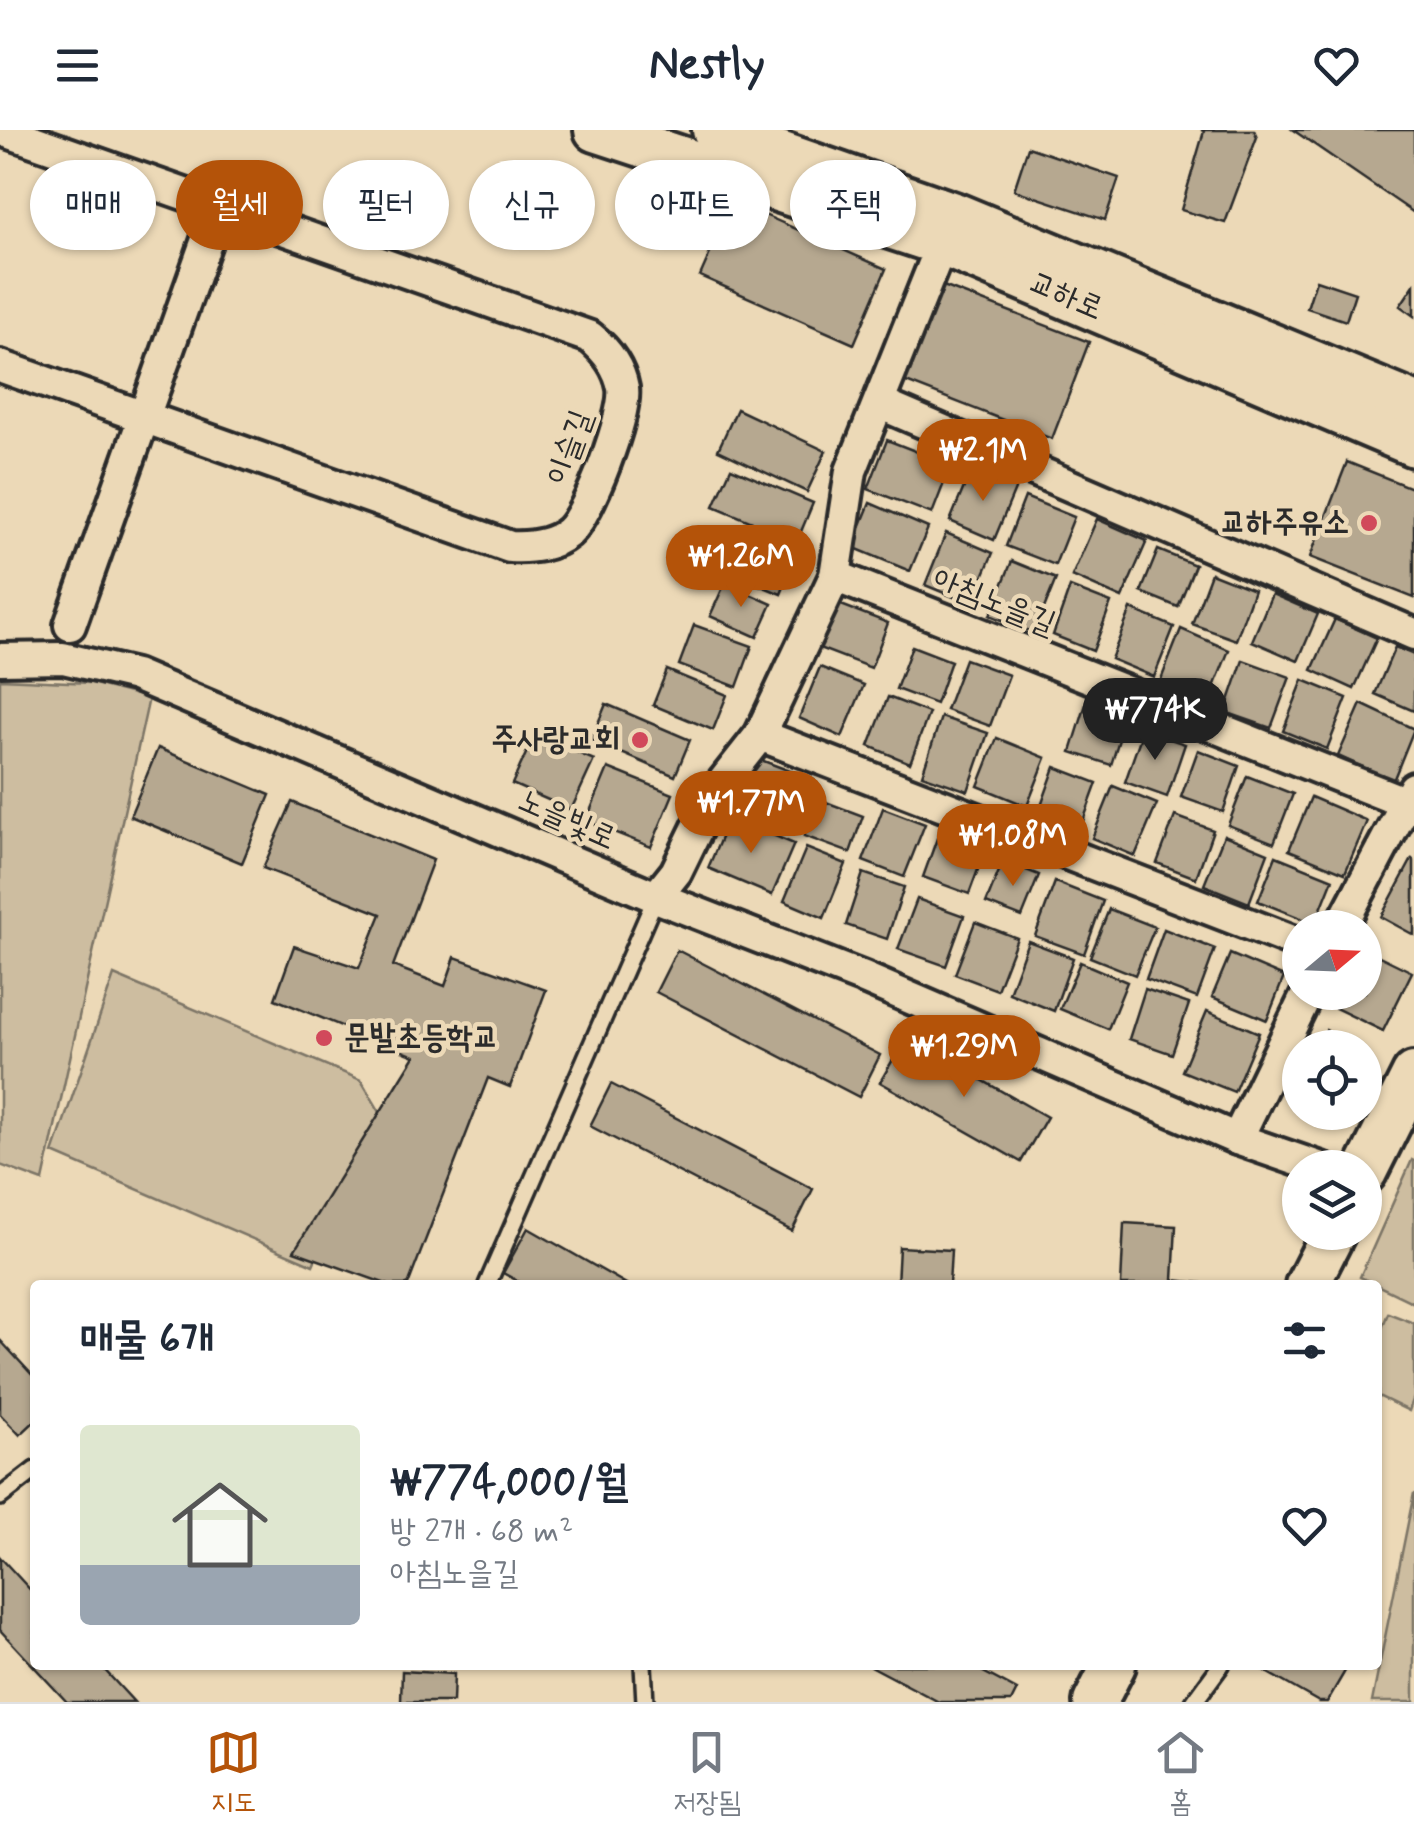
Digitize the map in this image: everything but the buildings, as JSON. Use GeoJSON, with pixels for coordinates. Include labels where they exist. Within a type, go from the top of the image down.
{"type":"FeatureCollection","features":[{"type":"Feature","properties":{"kind":"street","name":"교하로"},"geometry":{"type":"LineString","coordinates":[[596,130],[942,244],[1414,446]]}},
{"type":"Feature","properties":{"kind":"street","name":"교하로"},"geometry":{"type":"LineString","coordinates":[[714,130],[954,214],[1414,404]]}},
{"type":"Feature","properties":{"kind":"street","name":"이슬길"},"geometry":{"type":"LineString","coordinates":[[6,135],[176,192]]}},
{"type":"Feature","properties":{"kind":"street","name":"이슬길"},"geometry":{"type":"LineString","coordinates":[[0,366],[510,546],[531,548],[570,531],[584,513],[622,408],[618,369],[590,336],[303,235]]}},
{"type":"Feature","properties":{"kind":"street"},"geometry":{"type":"LineString","coordinates":[[656,898],[676,872],[715,792],[760,735],[836,576],[850,471],[942,244]]}},
{"type":"Feature","properties":{"kind":"street"},"geometry":{"type":"LineString","coordinates":[[70,624],[203,250]]}},
{"type":"Feature","properties":{"kind":"street"},"geometry":{"type":"LineString","coordinates":[[880,404],[1414,634]]}},
{"type":"Feature","properties":{"kind":"street","name":"아침노을길"},"geometry":{"type":"LineString","coordinates":[[836,576],[1410,796],[1350,910]]}},
{"type":"Feature","properties":{"kind":"street","name":"노을빛로"},"geometry":{"type":"LineString","coordinates":[[0,659],[63,658],[135,675],[656,898],[864,978],[1237,1139],[1282,1155]]}},
{"type":"Feature","properties":{"kind":"street"},"geometry":{"type":"LineString","coordinates":[[760,735],[1282,937]]}},
{"type":"Feature","properties":{"kind":"street"},"geometry":{"type":"LineString","coordinates":[[1237,1139],[1299,1010]]}},
{"type":"Feature","properties":{"kind":"street"},"geometry":{"type":"LineString","coordinates":[[1376,1150],[1414,1074]]}},
{"type":"Feature","properties":{"kind":"street"},"geometry":{"type":"LineString","coordinates":[[1310,1280],[1325,1250]]}},
{"type":"Feature","properties":{"kind":"street"},"geometry":{"type":"LineString","coordinates":[[1095,1702],[1111,1670]]}},
{"type":"Feature","properties":{"kind":"lane"},"geometry":{"type":"LineString","coordinates":[[489,1280],[656,898]]}},
{"type":"Feature","properties":{"kind":"lane"},"geometry":{"type":"LineString","coordinates":[[0,1497],[30,1474]]}},
{"type":"Feature","properties":{"kind":"lane"},"geometry":{"type":"LineString","coordinates":[[643,1670],[644,1702]]}},
{"type":"Feature","properties":{"kind":"lane"},"geometry":{"type":"LineString","coordinates":[[1194,1702],[1217,1670]]}},
{"type":"Feature","properties":{"kind":"shaded area"},"geometry":{"type":"Polygon","coordinates":[[[0,679],[91,683],[149,698],[43,1181],[0,1165],[0,679]]]}},
{"type":"Feature","properties":{"kind":"shaded area"},"geometry":{"type":"Polygon","coordinates":[[[114,975],[361,1080],[380,1112],[313,1265],[53,1153],[114,975]]]}},
{"type":"Feature","properties":{"kind":"shaded area"},"geometry":{"type":"Polygon","coordinates":[[[1412,1160],[1414,1303],[1382,1288],[1382,1280],[1360,1277],[1372,1250],[1382,1250],[1382,1228],[1412,1160]]]}},
{"type":"Feature","properties":{"kind":"shaded area"},"geometry":{"type":"Polygon","coordinates":[[[1388,1313],[1414,1323],[1414,1397],[1409,1411],[1382,1398],[1382,1328],[1388,1313]]]}},
{"type":"Feature","properties":{"kind":"shaded area"},"geometry":{"type":"Polygon","coordinates":[[[1414,1493],[1414,1702],[1372,1702],[1378,1670],[1382,1670],[1382,1652],[1414,1493]]]}},
{"type":"Feature","properties":{"kind":"place","name":"교하주유소"},"geometry":{"type":"Point","coordinates":[1369,523]}},
{"type":"Feature","properties":{"kind":"place","name":"주사랑교회"},"geometry":{"type":"Point","coordinates":[640,740]}},
{"type":"Feature","properties":{"kind":"place","name":"문발초등학교"},"geometry":{"type":"Point","coordinates":[324,1038]}}]}
